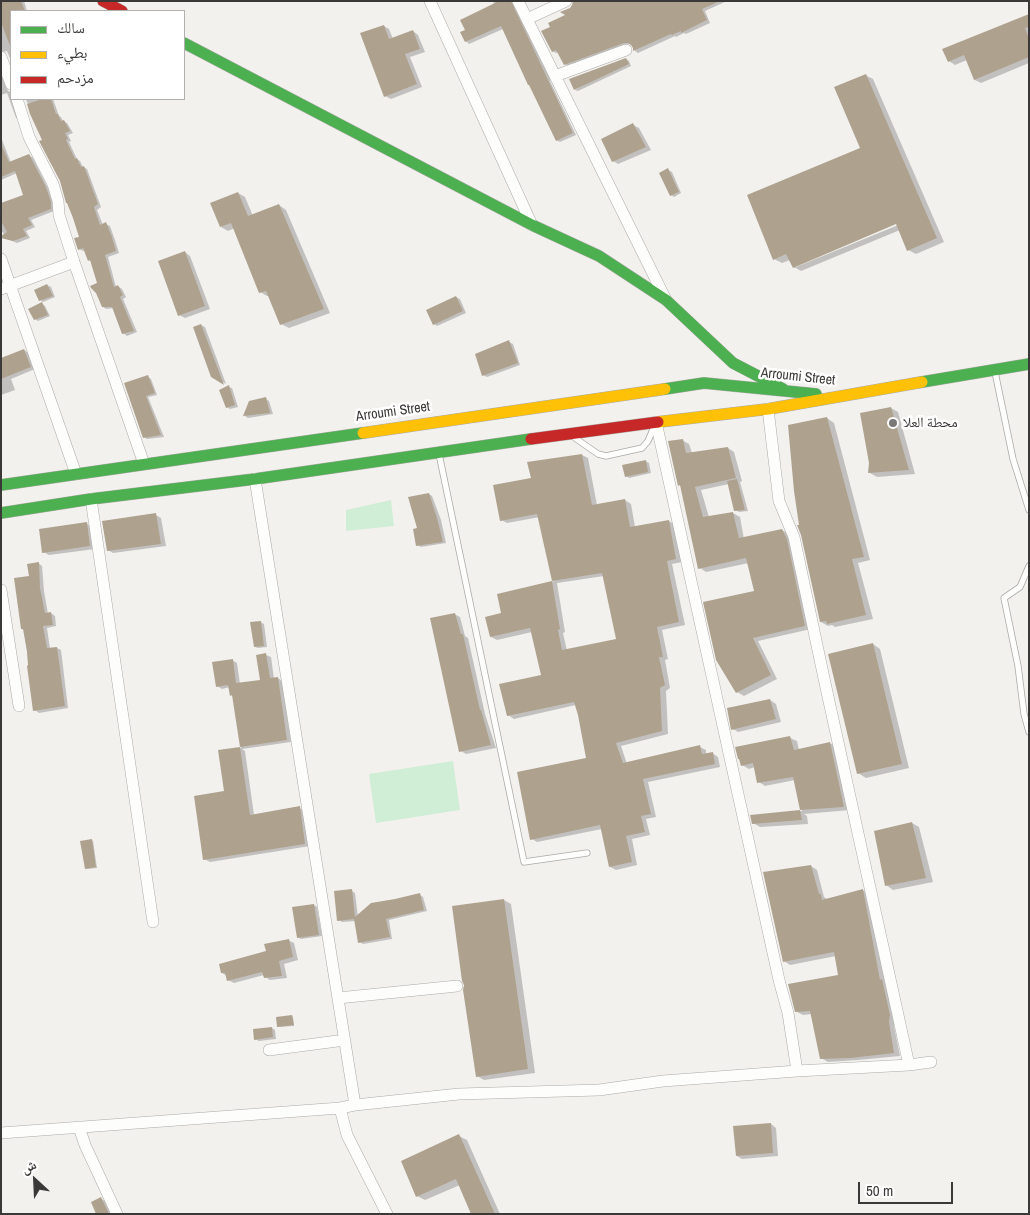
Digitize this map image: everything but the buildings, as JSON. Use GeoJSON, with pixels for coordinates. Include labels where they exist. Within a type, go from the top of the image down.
{"type":"FeatureCollection","features":[{"type":"Feature","properties":{"kind":"main road"},"geometry":{"type":"LineString","coordinates":[[103,1],[120,10]]}},
{"type":"Feature","properties":{"kind":"main road"},"geometry":{"type":"LineString","coordinates":[[185,44],[532,225],[599,256],[666,300],[733,363],[787,391]]}},
{"type":"Feature","properties":{"kind":"main road"},"geometry":{"type":"LineString","coordinates":[[842,397],[1029,364]]}},
{"type":"Feature","properties":{"kind":"main road","name":"Arroumi Street"},"geometry":{"type":"LineString","coordinates":[[4,485],[704,383],[842,397]]}},
{"type":"Feature","properties":{"kind":"main road","name":"Arroumi Street"},"geometry":{"type":"LineString","coordinates":[[1,513],[656,422],[768,409],[842,397]]}},
{"type":"Feature","properties":{"kind":"street"},"geometry":{"type":"LineString","coordinates":[[430,1],[532,225]]}},
{"type":"Feature","properties":{"kind":"street"},"geometry":{"type":"LineString","coordinates":[[518,1],[666,300]]}},
{"type":"Feature","properties":{"kind":"street"},"geometry":{"type":"LineString","coordinates":[[527,19],[566,1]]}},
{"type":"Feature","properties":{"kind":"street"},"geometry":{"type":"LineString","coordinates":[[555,76],[626,50]]}},
{"type":"Feature","properties":{"kind":"street"},"geometry":{"type":"LineString","coordinates":[[1,57],[10,81]]}},
{"type":"Feature","properties":{"kind":"street"},"geometry":{"type":"LineString","coordinates":[[17,100],[29,137],[53,184],[58,201],[59,215],[74,262],[144,464]]}},
{"type":"Feature","properties":{"kind":"street"},"geometry":{"type":"LineString","coordinates":[[1,259],[6,288],[76,474]]}},
{"type":"Feature","properties":{"kind":"street"},"geometry":{"type":"LineString","coordinates":[[6,288],[74,262]]}},
{"type":"Feature","properties":{"kind":"street"},"geometry":{"type":"LineString","coordinates":[[768,409],[779,501],[794,537],[909,1065]]}},
{"type":"Feature","properties":{"kind":"street"},"geometry":{"type":"LineString","coordinates":[[656,422],[788,1014],[797,1071]]}},
{"type":"Feature","properties":{"kind":"street"},"geometry":{"type":"LineString","coordinates":[[1,471],[4,485]]}},
{"type":"Feature","properties":{"kind":"street"},"geometry":{"type":"LineString","coordinates":[[255,479],[355,1105]]}},
{"type":"Feature","properties":{"kind":"street"},"geometry":{"type":"LineString","coordinates":[[91,499],[153,922]]}},
{"type":"Feature","properties":{"kind":"street"},"geometry":{"type":"LineString","coordinates":[[1,590],[19,706]]}},
{"type":"Feature","properties":{"kind":"street"},"geometry":{"type":"LineString","coordinates":[[338,998],[457,986]]}},
{"type":"Feature","properties":{"kind":"street"},"geometry":{"type":"LineString","coordinates":[[269,1050],[345,1040]]}},
{"type":"Feature","properties":{"kind":"street"},"geometry":{"type":"LineString","coordinates":[[1,1133],[340,1108],[459,1094],[599,1090],[663,1081],[932,1062]]}},
{"type":"Feature","properties":{"kind":"street"},"geometry":{"type":"LineString","coordinates":[[340,1108],[348,1135],[387,1214]]}},
{"type":"Feature","properties":{"kind":"street"},"geometry":{"type":"LineString","coordinates":[[79,1127],[85,1145],[118,1214]]}},
{"type":"Feature","properties":{"kind":"lane"},"geometry":{"type":"LineString","coordinates":[[994,370],[1013,459],[1029,510]]}},
{"type":"Feature","properties":{"kind":"lane"},"geometry":{"type":"LineString","coordinates":[[569,434],[598,454],[606,456],[642,448],[648,441],[656,422]]}},
{"type":"Feature","properties":{"kind":"lane"},"geometry":{"type":"LineString","coordinates":[[438,452],[524,862],[587,853]]}},
{"type":"Feature","properties":{"kind":"lane"},"geometry":{"type":"LineString","coordinates":[[1029,566],[1020,587],[1004,598],[1018,666],[1024,714],[1029,732]]}},
{"type":"Feature","properties":{"kind":"green space"},"geometry":{"type":"Polygon","coordinates":[[[391,500],[394,526],[346,531],[346,510],[391,500]]]}},
{"type":"Feature","properties":{"kind":"green space"},"geometry":{"type":"Polygon","coordinates":[[[453,761],[460,810],[376,823],[369,774],[453,761]]]}},
{"type":"Feature","properties":{"kind":"traffic: fast"},"geometry":{"type":"LineString","coordinates":[[185,44],[532,225],[599,256],[666,300],[733,363],[783,389]]}},
{"type":"Feature","properties":{"kind":"traffic: fast"},"geometry":{"type":"LineString","coordinates":[[922,382],[1029,364]]}},
{"type":"Feature","properties":{"kind":"traffic: fast"},"geometry":{"type":"LineString","coordinates":[[665,389],[704,383],[816,394]]}},
{"type":"Feature","properties":{"kind":"traffic: fast"},"geometry":{"type":"LineString","coordinates":[[1,485],[363,433]]}},
{"type":"Feature","properties":{"kind":"traffic: fast"},"geometry":{"type":"LineString","coordinates":[[1,513],[531,439]]}},
{"type":"Feature","properties":{"kind":"traffic: slow"},"geometry":{"type":"LineString","coordinates":[[658,422],[768,409],[922,382]]}},
{"type":"Feature","properties":{"kind":"traffic: slow"},"geometry":{"type":"LineString","coordinates":[[363,433],[665,389]]}},
{"type":"Feature","properties":{"kind":"traffic: jam"},"geometry":{"type":"LineString","coordinates":[[103,1],[120,10]]}},
{"type":"Feature","properties":{"kind":"traffic: jam"},"geometry":{"type":"LineString","coordinates":[[531,439],[658,422]]}},
{"type":"Feature","properties":{"kind":"place","name":"محطة العلا"},"geometry":{"type":"Point","coordinates":[893,423]}}]}
